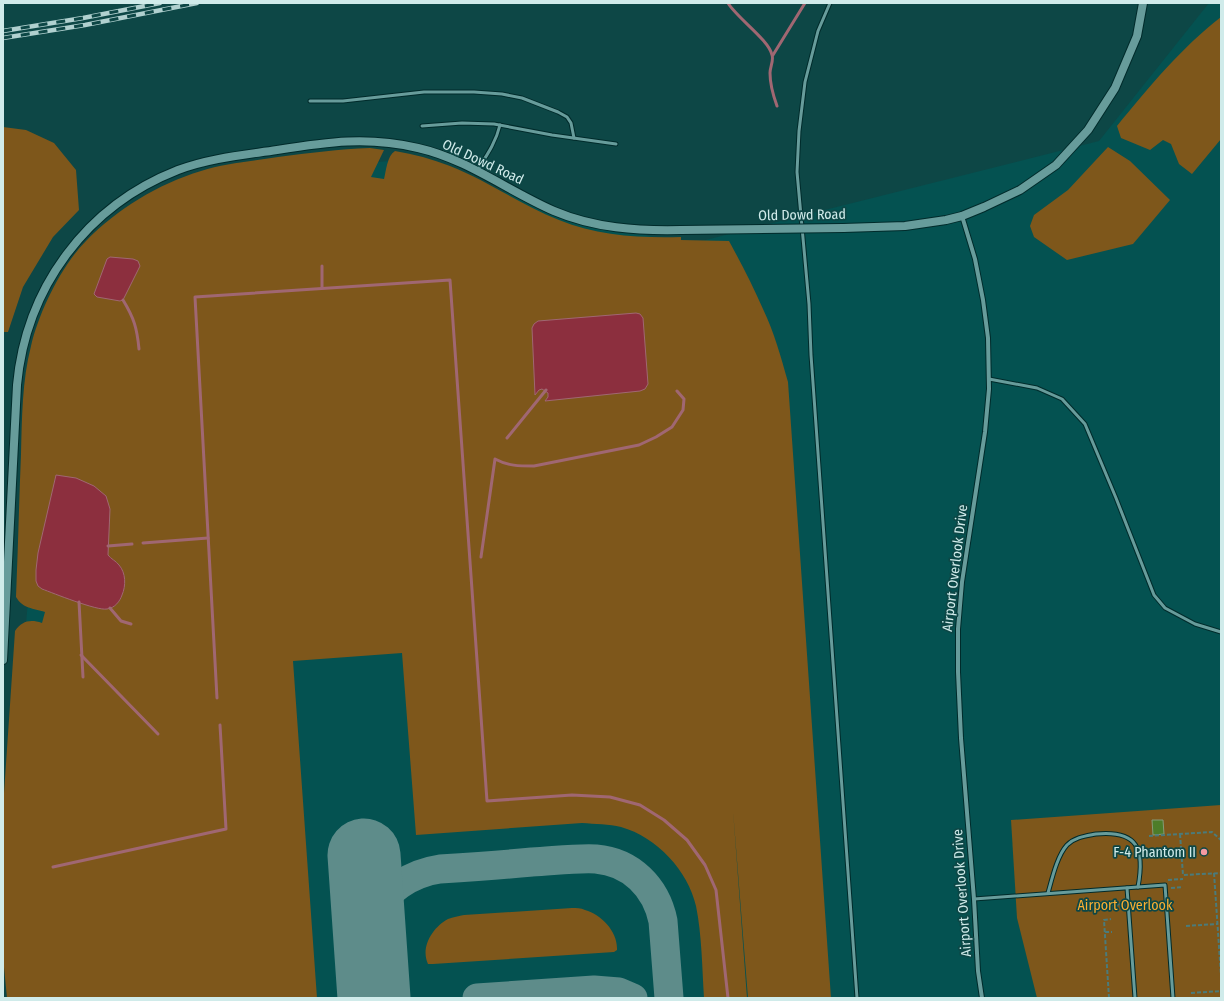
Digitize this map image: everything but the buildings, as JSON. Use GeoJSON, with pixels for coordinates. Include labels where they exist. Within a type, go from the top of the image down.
{"type":"FeatureCollection","features":[{"type":"Feature","properties":{"kind":"street","name":"Old Dowd Road"},"geometry":{"type":"LineString","coordinates":[[3,660],[4,604],[17,385],[24,342],[39,299],[66,255],[105,213],[151,183],[178,170],[204,162],[316,144],[362,140],[392,142],[420,148],[445,156],[555,211],[597,224],[620,228],[681,230],[843,228],[905,226],[946,220],[962,216],[1020,190],[1056,165],[1088,130],[1115,88],[1137,36],[1142,3]]}},
{"type":"Feature","properties":{"kind":"street","name":"Airport Overlook Drive"},"geometry":{"type":"LineString","coordinates":[[962,216],[975,259],[983,300],[988,338],[989,389],[985,432],[962,582],[958,629],[958,672],[962,738],[978,971],[982,998]]}},
{"type":"Feature","properties":{"kind":"lane"},"geometry":{"type":"LineString","coordinates":[[830,3],[818,31],[806,82],[799,131],[797,172],[809,304],[812,378],[857,998]]}},
{"type":"Feature","properties":{"kind":"lane"},"geometry":{"type":"LineString","coordinates":[[310,101],[343,101],[424,92],[474,92],[502,94],[522,98],[558,112],[566,117],[571,123],[574,138]]}},
{"type":"Feature","properties":{"kind":"lane"},"geometry":{"type":"LineString","coordinates":[[422,126],[462,123],[500,125],[552,135],[616,144]]}},
{"type":"Feature","properties":{"kind":"lane"},"geometry":{"type":"LineString","coordinates":[[477,171],[492,149],[500,125]]}},
{"type":"Feature","properties":{"kind":"lane"},"geometry":{"type":"LineString","coordinates":[[989,379],[1037,388],[1062,399],[1085,424],[1154,595],[1165,608],[1196,624],[1221,632]]}},
{"type":"Feature","properties":{"kind":"lane"},"geometry":{"type":"LineString","coordinates":[[1048,893],[1053,873],[1067,845],[1076,838],[1087,835],[1108,833],[1120,834],[1131,839],[1137,847],[1140,860],[1138,887]]}},
{"type":"Feature","properties":{"kind":"lane"},"geometry":{"type":"LineString","coordinates":[[974,899],[1138,887],[1165,887],[1173,998]]}},
{"type":"Feature","properties":{"kind":"lane"},"geometry":{"type":"LineString","coordinates":[[1127,888],[1135,998]]}},
{"type":"Feature","properties":{"kind":"path"},"geometry":{"type":"LineString","coordinates":[[1149,836],[1212,832],[1221,840]]}},
{"type":"Feature","properties":{"kind":"path"},"geometry":{"type":"LineString","coordinates":[[1180,834],[1182,875],[1221,873]]}},
{"type":"Feature","properties":{"kind":"path"},"geometry":{"type":"LineString","coordinates":[[1214,873],[1221,976]]}},
{"type":"Feature","properties":{"kind":"path"},"geometry":{"type":"LineString","coordinates":[[1183,879],[1168,880],[1165,887],[1183,887]]}},
{"type":"Feature","properties":{"kind":"path"},"geometry":{"type":"LineString","coordinates":[[1110,905],[1128,904]]}},
{"type":"Feature","properties":{"kind":"path"},"geometry":{"type":"LineString","coordinates":[[1109,998],[1104,920],[1111,919]]}},
{"type":"Feature","properties":{"kind":"path"},"geometry":{"type":"LineString","coordinates":[[1186,926],[1217,924]]}},
{"type":"Feature","properties":{"kind":"path"},"geometry":{"type":"LineString","coordinates":[[1105,932],[1112,932]]}},
{"type":"Feature","properties":{"kind":"path"},"geometry":{"type":"LineString","coordinates":[[1191,993],[1221,991]]}},
{"type":"Feature","properties":{"kind":"shaded area"},"geometry":{"type":"Polygon","coordinates":[[[1209,3],[1221,3],[1221,998],[15,998],[11,808],[44,404],[202,180],[398,160],[682,246],[1099,141],[1209,3]]]}},
{"type":"Feature","properties":{"kind":"shaded area"},"geometry":{"type":"Polygon","coordinates":[[[110,257],[133,259],[138,261],[140,266],[123,300],[120,301],[97,297],[94,294],[107,259],[110,257]]]}},
{"type":"Feature","properties":{"kind":"shaded area"},"geometry":{"type":"Polygon","coordinates":[[[636,313],[640,314],[643,318],[648,384],[645,389],[640,391],[545,401],[548,397],[548,393],[542,389],[535,395],[532,328],[534,324],[538,321],[636,313]]]}},
{"type":"Feature","properties":{"kind":"shaded area"},"geometry":{"type":"Polygon","coordinates":[[[56,475],[76,478],[94,486],[106,496],[110,509],[108,555],[121,568],[125,580],[120,600],[115,606],[102,609],[85,605],[42,589],[38,586],[36,581],[36,570],[38,553],[56,475]]]}},
{"type":"Feature","properties":{"kind":"green space"},"geometry":{"type":"Polygon","coordinates":[[[1221,17],[1221,139],[1192,174],[1179,164],[1171,144],[1163,140],[1150,150],[1121,138],[1117,126],[1179,55],[1221,17]]]}},
{"type":"Feature","properties":{"kind":"green space"},"geometry":{"type":"Polygon","coordinates":[[[3,127],[26,130],[54,143],[76,170],[79,210],[53,237],[23,287],[8,332],[3,332],[3,127]]]}},
{"type":"Feature","properties":{"kind":"green space"},"geometry":{"type":"Polygon","coordinates":[[[1108,147],[1130,161],[1170,200],[1133,244],[1067,260],[1034,237],[1030,226],[1034,215],[1068,190],[1108,147]]]}},
{"type":"Feature","properties":{"kind":"green space"},"geometry":{"type":"Polygon","coordinates":[[[370,148],[384,150],[371,177],[384,179],[387,164],[392,153],[395,151],[402,152],[450,166],[545,214],[589,230],[619,235],[681,237],[681,240],[729,241],[767,318],[788,382],[831,998],[748,998],[733,810],[747,998],[704,998],[700,929],[692,893],[686,880],[669,857],[647,839],[634,832],[616,826],[582,823],[416,835],[402,653],[293,661],[317,998],[7,998],[3,957],[3,808],[15,631],[23,623],[34,621],[42,623],[45,612],[25,606],[16,597],[22,413],[28,359],[39,319],[45,304],[68,263],[86,241],[111,218],[154,190],[185,176],[229,164],[347,149],[370,148]]]}},
{"type":"Feature","properties":{"kind":"green space","name":"Airport Overlook"},"geometry":{"type":"Polygon","coordinates":[[[1221,805],[1221,998],[1037,998],[1017,918],[1011,820],[1221,805]]]}},
{"type":"Feature","properties":{"kind":"green space"},"geometry":{"type":"Polygon","coordinates":[[[572,908],[583,909],[591,912],[603,920],[608,925],[615,937],[617,950],[614,952],[428,964],[426,951],[429,938],[437,927],[448,919],[464,915],[572,908]]]}},
{"type":"Feature","properties":{"kind":"waterway"},"geometry":{"type":"LineString","coordinates":[[728,3],[770,49],[772,57],[770,71],[771,82],[777,106]]}},
{"type":"Feature","properties":{"kind":"waterway"},"geometry":{"type":"LineString","coordinates":[[773,55],[805,3]]}},
{"type":"Feature","properties":{"kind":"waterway"},"geometry":{"type":"LineString","coordinates":[[322,266],[322,288]]}},
{"type":"Feature","properties":{"kind":"waterway"},"geometry":{"type":"LineString","coordinates":[[217,698],[195,297],[450,280],[487,801],[572,795],[610,797],[640,805],[664,820],[687,840],[705,865],[716,890],[728,998]]}},
{"type":"Feature","properties":{"kind":"waterway"},"geometry":{"type":"LineString","coordinates":[[123,300],[134,323],[139,349]]}},
{"type":"Feature","properties":{"kind":"waterway"},"geometry":{"type":"LineString","coordinates":[[507,438],[546,390]]}},
{"type":"Feature","properties":{"kind":"waterway"},"geometry":{"type":"LineString","coordinates":[[481,557],[495,459],[518,466],[534,466],[639,445],[672,427],[683,410],[684,399],[677,391]]}},
{"type":"Feature","properties":{"kind":"waterway"},"geometry":{"type":"LineString","coordinates":[[143,543],[208,538]]}},
{"type":"Feature","properties":{"kind":"waterway"},"geometry":{"type":"LineString","coordinates":[[108,546],[132,544]]}},
{"type":"Feature","properties":{"kind":"waterway"},"geometry":{"type":"LineString","coordinates":[[79,602],[83,677]]}},
{"type":"Feature","properties":{"kind":"waterway"},"geometry":{"type":"LineString","coordinates":[[110,608],[121,621],[131,624]]}},
{"type":"Feature","properties":{"kind":"waterway"},"geometry":{"type":"LineString","coordinates":[[81,655],[158,734]]}},
{"type":"Feature","properties":{"kind":"waterway"},"geometry":{"type":"LineString","coordinates":[[53,867],[226,829],[220,725]]}},
{"type":"Feature","properties":{"kind":"taxiway"},"geometry":{"type":"LineString","coordinates":[[370,942],[373,921],[378,908],[384,899],[400,884],[419,874],[440,869],[564,860],[596,859],[609,861],[631,871],[640,878],[648,887],[660,909],[663,921],[669,998]]}},
{"type":"Feature","properties":{"kind":"taxiway"},"geometry":{"type":"LineString","coordinates":[[477,998],[594,990],[619,992],[633,998]]}},
{"type":"Feature","properties":{"kind":"runway"},"geometry":{"type":"LineString","coordinates":[[364,855],[374,998]]}},
{"type":"Feature","properties":{"kind":"railway"},"geometry":{"type":"LineString","coordinates":[[3,31],[83,18],[160,3]]}},
{"type":"Feature","properties":{"kind":"railway"},"geometry":{"type":"LineString","coordinates":[[3,38],[85,25],[197,3]]}},
{"type":"Feature","properties":{"kind":"place","name":"F-4 Phantom II"},"geometry":{"type":"Point","coordinates":[1204,852]}}]}
